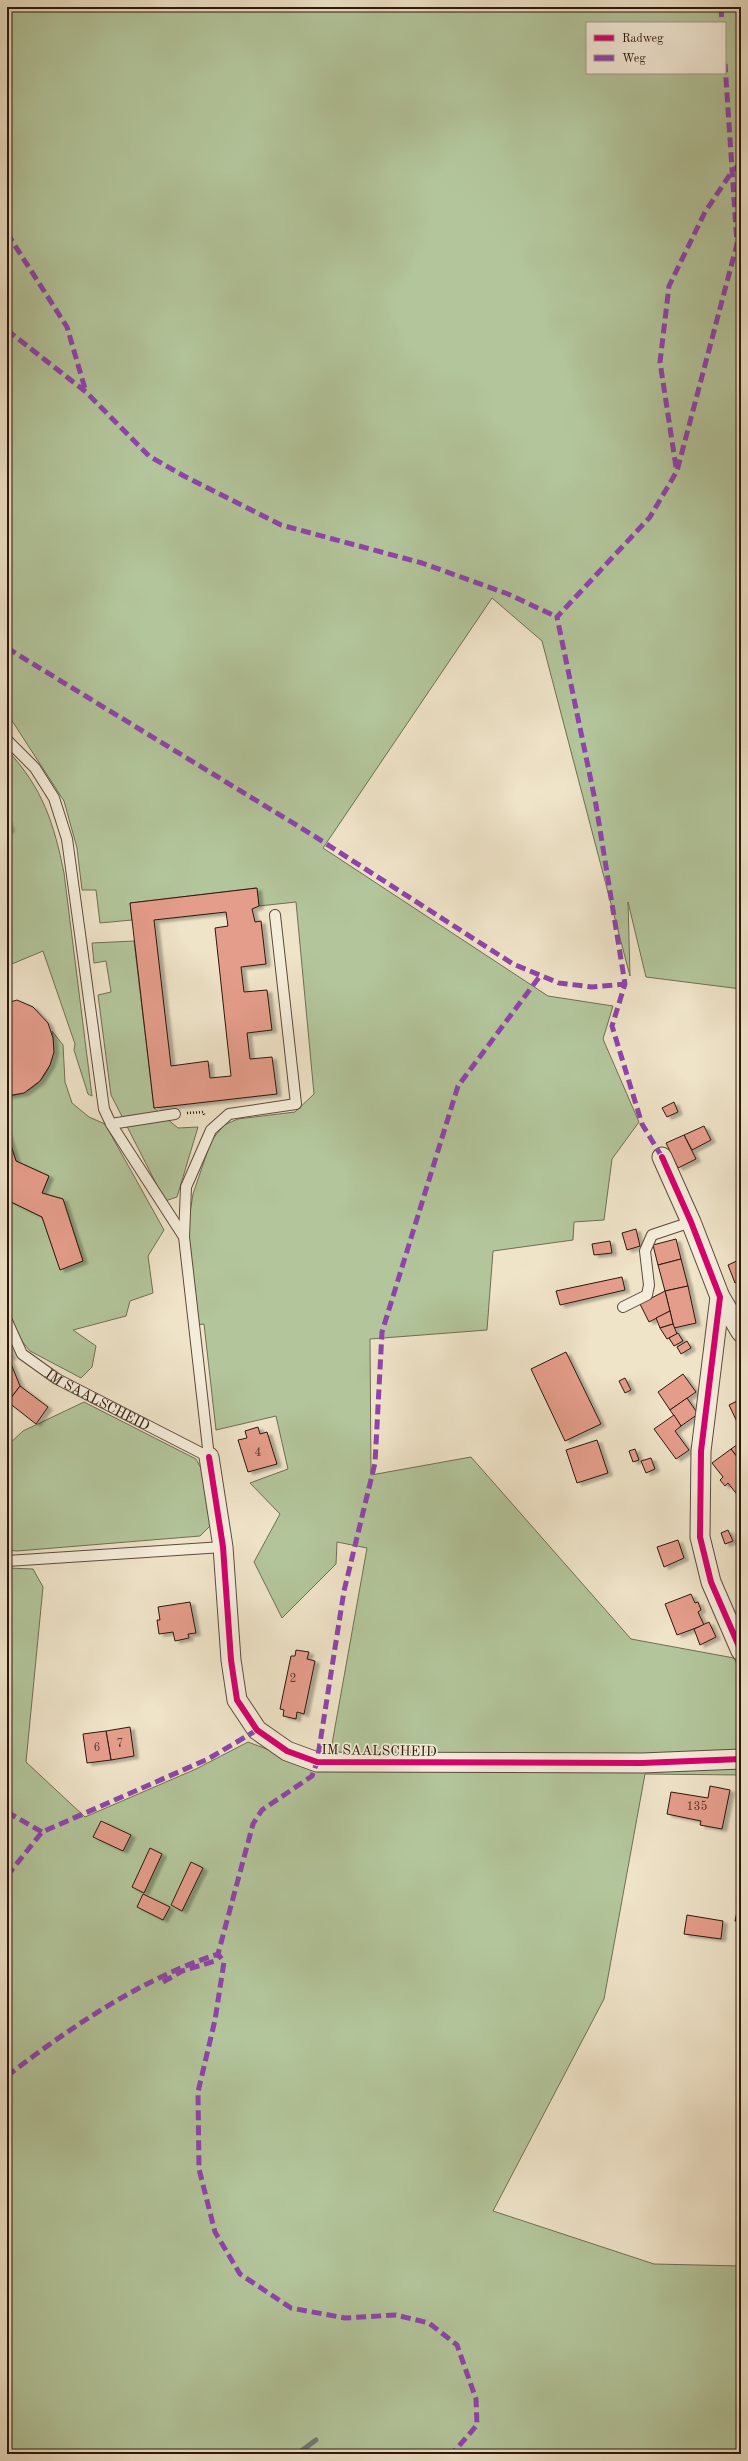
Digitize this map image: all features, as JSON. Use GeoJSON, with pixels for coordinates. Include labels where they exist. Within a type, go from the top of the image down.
{"type":"FeatureCollection","features":[{"type":"Feature","properties":{"kind":"street"},"geometry":{"type":"LineString","coordinates":[[662,1157],[691,1222],[720,1297],[741,1332]]}},
{"type":"Feature","properties":{"kind":"street"},"geometry":{"type":"LineString","coordinates":[[720,1297],[701,1451],[700,1537],[711,1582],[741,1651]]}},
{"type":"Feature","properties":{"kind":"street","name":"IM SAALSCHEID"},"geometry":{"type":"LineString","coordinates":[[209,1457],[223,1547],[231,1660],[237,1700],[257,1730],[287,1751],[317,1762],[642,1763],[741,1759]]}},
{"type":"Feature","properties":{"kind":"lane"},"geometry":{"type":"LineString","coordinates":[[7,740],[35,768],[54,798],[67,839],[104,1109],[111,1124],[184,1237]]}},
{"type":"Feature","properties":{"kind":"lane","name":"IM SAALSCHEID"},"geometry":{"type":"LineString","coordinates":[[209,1457],[184,1237],[186,1187],[210,1130],[229,1114],[296,1104],[275,915]]}},
{"type":"Feature","properties":{"kind":"lane"},"geometry":{"type":"LineString","coordinates":[[111,1124],[175,1114]]}},
{"type":"Feature","properties":{"kind":"lane"},"geometry":{"type":"LineString","coordinates":[[623,1307],[647,1295],[649,1285],[646,1251],[652,1235],[691,1222]]}},
{"type":"Feature","properties":{"kind":"lane","name":"IM SAALSCHEID"},"geometry":{"type":"LineString","coordinates":[[7,1321],[22,1354],[57,1379],[209,1457]]}},
{"type":"Feature","properties":{"kind":"lane"},"geometry":{"type":"LineString","coordinates":[[7,1561],[223,1547]]}},
{"type":"Feature","properties":{"kind":"green space"},"geometry":{"type":"Polygon","coordinates":[[[7,7],[741,7],[741,989],[646,977],[628,902],[630,976],[542,641],[492,598],[323,848],[548,996],[613,1006],[603,1039],[639,1122],[612,1159],[604,1220],[574,1222],[573,1240],[493,1251],[487,1330],[370,1339],[371,1475],[471,1457],[631,1639],[734,1658],[741,1672],[741,1775],[645,1774],[604,1999],[493,2211],[654,2264],[741,2266],[741,2454],[7,2454],[7,1568],[33,1569],[43,1587],[26,1762],[85,1817],[196,1769],[248,1742],[327,1772],[367,1548],[337,1542],[336,1564],[282,1618],[254,1562],[280,1514],[250,1483],[288,1469],[276,1416],[216,1430],[204,1324],[196,1325],[186,1238],[193,1194],[211,1141],[224,1125],[238,1119],[295,1112],[314,1094],[296,902],[259,906],[256,888],[130,903],[132,920],[100,923],[96,890],[82,890],[77,848],[64,801],[7,713],[7,7]]]}},
{"type":"Feature","properties":{"kind":"green space"},"geometry":{"type":"Polygon","coordinates":[[[7,750],[30,778],[45,807],[56,838],[64,873],[92,1096],[88,1094],[74,1050],[75,1044],[43,951],[7,966],[7,831],[10,829],[7,820],[7,750]]]}},
{"type":"Feature","properties":{"kind":"green space"},"geometry":{"type":"Polygon","coordinates":[[[134,941],[154,1108],[178,1128],[198,1127],[177,1197],[165,1201],[111,1095],[98,995],[111,992],[106,961],[94,963],[92,943],[134,941]]]}},
{"type":"Feature","properties":{"kind":"green space"},"geometry":{"type":"Polygon","coordinates":[[[52,1031],[63,1045],[65,1082],[72,1103],[89,1117],[105,1124],[164,1230],[148,1256],[153,1293],[130,1301],[126,1316],[73,1330],[96,1346],[92,1367],[81,1378],[30,1351],[18,1336],[7,1310],[7,1200],[42,1217],[60,1269],[83,1261],[63,1199],[42,1193],[49,1176],[16,1161],[7,1133],[7,1096],[19,1094],[29,1090],[45,1075],[53,1054],[52,1031]]]}},
{"type":"Feature","properties":{"kind":"green space"},"geometry":{"type":"Polygon","coordinates":[[[84,1402],[196,1459],[206,1483],[210,1509],[210,1526],[200,1536],[17,1551],[7,1550],[7,1446],[23,1431],[84,1402]]]}},
{"type":"Feature","properties":{"kind":"building"},"geometry":{"type":"Polygon","coordinates":[[[7,820],[10,829],[7,831],[7,820]]]}},
{"type":"Feature","properties":{"kind":"building"},"geometry":{"type":"Polygon","coordinates":[[[257,888],[259,906],[252,909],[255,922],[261,921],[266,964],[241,967],[244,992],[267,990],[272,1030],[247,1033],[250,1059],[272,1057],[277,1094],[154,1108],[130,903],[257,888]],[[226,912],[154,920],[171,1066],[208,1061],[210,1078],[231,1076],[215,928],[228,926],[226,912]]]}},
{"type":"Feature","properties":{"kind":"building"},"geometry":{"type":"Polygon","coordinates":[[[17,1000],[33,1007],[48,1023],[53,1038],[54,1052],[50,1065],[40,1081],[24,1093],[7,1096],[7,1025],[10,1024],[7,1014],[7,1003],[17,1000]]]}},
{"type":"Feature","properties":{"kind":"building"},"geometry":{"type":"Polygon","coordinates":[[[7,1014],[10,1024],[7,1025],[7,1014]]]}},
{"type":"Feature","properties":{"kind":"building"},"geometry":{"type":"Polygon","coordinates":[[[674,1102],[678,1112],[667,1117],[662,1108],[674,1102]]]}},
{"type":"Feature","properties":{"kind":"building"},"geometry":{"type":"Polygon","coordinates":[[[704,1126],[711,1140],[692,1150],[684,1135],[704,1126]]]}},
{"type":"Feature","properties":{"kind":"building"},"geometry":{"type":"Polygon","coordinates":[[[7,1133],[16,1161],[49,1176],[42,1193],[63,1199],[83,1261],[60,1270],[42,1217],[7,1200],[7,1133]]]}},
{"type":"Feature","properties":{"kind":"building"},"geometry":{"type":"Polygon","coordinates":[[[684,1135],[696,1159],[678,1168],[666,1143],[684,1135]]]}},
{"type":"Feature","properties":{"kind":"building"},"geometry":{"type":"Polygon","coordinates":[[[636,1229],[640,1246],[627,1250],[622,1233],[636,1229]]]}},
{"type":"Feature","properties":{"kind":"building"},"geometry":{"type":"Polygon","coordinates":[[[676,1239],[681,1259],[658,1265],[653,1245],[676,1239]]]}},
{"type":"Feature","properties":{"kind":"building"},"geometry":{"type":"Polygon","coordinates":[[[610,1241],[612,1253],[594,1255],[592,1244],[610,1241]]]}},
{"type":"Feature","properties":{"kind":"building"},"geometry":{"type":"Polygon","coordinates":[[[681,1259],[688,1286],[665,1291],[658,1265],[681,1259]]]}},
{"type":"Feature","properties":{"kind":"building"},"geometry":{"type":"Polygon","coordinates":[[[741,1259],[741,1281],[735,1283],[728,1265],[741,1259]]]}},
{"type":"Feature","properties":{"kind":"building"},"geometry":{"type":"Polygon","coordinates":[[[622,1277],[625,1290],[560,1305],[556,1291],[622,1277]]]}},
{"type":"Feature","properties":{"kind":"building"},"geometry":{"type":"Polygon","coordinates":[[[741,1284],[741,1293],[740,1293],[736,1286],[741,1284]]]}},
{"type":"Feature","properties":{"kind":"building"},"geometry":{"type":"Polygon","coordinates":[[[688,1286],[696,1323],[674,1328],[665,1291],[688,1286]]]}},
{"type":"Feature","properties":{"kind":"building"},"geometry":{"type":"Polygon","coordinates":[[[665,1291],[670,1311],[649,1322],[640,1304],[665,1291]]]}},
{"type":"Feature","properties":{"kind":"building"},"geometry":{"type":"Polygon","coordinates":[[[670,1311],[673,1324],[660,1328],[656,1318],[670,1311]]]}},
{"type":"Feature","properties":{"kind":"building"},"geometry":{"type":"Polygon","coordinates":[[[673,1324],[677,1334],[667,1339],[660,1328],[673,1324]]]}},
{"type":"Feature","properties":{"kind":"building"},"geometry":{"type":"Polygon","coordinates":[[[678,1333],[683,1341],[674,1346],[669,1338],[678,1333]]]}},
{"type":"Feature","properties":{"kind":"building"},"geometry":{"type":"Polygon","coordinates":[[[687,1341],[691,1348],[681,1354],[677,1347],[687,1341]]]}},
{"type":"Feature","properties":{"kind":"building"},"geometry":{"type":"Polygon","coordinates":[[[7,1343],[12,1357],[7,1359],[7,1343]]]}},
{"type":"Feature","properties":{"kind":"building"},"geometry":{"type":"Polygon","coordinates":[[[566,1352],[601,1424],[565,1441],[531,1369],[566,1352]]]}},
{"type":"Feature","properties":{"kind":"building"},"geometry":{"type":"Polygon","coordinates":[[[7,1359],[9,1359],[20,1386],[8,1402],[7,1359]]]}},
{"type":"Feature","properties":{"kind":"building"},"geometry":{"type":"Polygon","coordinates":[[[683,1374],[696,1392],[670,1410],[658,1392],[683,1374]]]}},
{"type":"Feature","properties":{"kind":"building"},"geometry":{"type":"Polygon","coordinates":[[[625,1378],[631,1390],[625,1393],[619,1381],[625,1378]]]}},
{"type":"Feature","properties":{"kind":"building"},"geometry":{"type":"Polygon","coordinates":[[[20,1386],[48,1407],[36,1424],[8,1402],[20,1386]]]}},
{"type":"Feature","properties":{"kind":"building"},"geometry":{"type":"Polygon","coordinates":[[[687,1398],[698,1414],[681,1426],[670,1410],[687,1398]]]}},
{"type":"Feature","properties":{"kind":"building"},"geometry":{"type":"Polygon","coordinates":[[[741,1399],[741,1425],[739,1426],[729,1405],[741,1399]]]}},
{"type":"Feature","properties":{"kind":"building"},"geometry":{"type":"Polygon","coordinates":[[[674,1415],[681,1426],[675,1431],[689,1450],[676,1459],[654,1429],[674,1415]]]}},
{"type":"Feature","properties":{"kind":"building"},"geometry":{"type":"Polygon","coordinates":[[[258,1427],[260,1434],[267,1432],[277,1464],[248,1472],[238,1440],[247,1438],[245,1431],[258,1427]]]}},
{"type":"Feature","properties":{"kind":"building"},"geometry":{"type":"Polygon","coordinates":[[[597,1440],[608,1473],[577,1483],[566,1450],[597,1440]]]}},
{"type":"Feature","properties":{"kind":"building"},"geometry":{"type":"Polygon","coordinates":[[[741,1442],[741,1462],[731,1449],[741,1442]]]}},
{"type":"Feature","properties":{"kind":"building"},"geometry":{"type":"Polygon","coordinates":[[[635,1449],[639,1460],[633,1462],[629,1451],[635,1449]]]}},
{"type":"Feature","properties":{"kind":"building"},"geometry":{"type":"Polygon","coordinates":[[[731,1449],[741,1462],[741,1495],[739,1497],[728,1483],[725,1486],[720,1480],[723,1477],[712,1463],[731,1449]]]}},
{"type":"Feature","properties":{"kind":"building"},"geometry":{"type":"Polygon","coordinates":[[[651,1458],[655,1469],[646,1473],[641,1461],[651,1458]]]}},
{"type":"Feature","properties":{"kind":"building"},"geometry":{"type":"Polygon","coordinates":[[[728,1530],[733,1541],[725,1544],[721,1533],[728,1530]]]}},
{"type":"Feature","properties":{"kind":"building"},"geometry":{"type":"Polygon","coordinates":[[[678,1540],[684,1558],[664,1567],[657,1547],[678,1540]]]}},
{"type":"Feature","properties":{"kind":"building"},"geometry":{"type":"Polygon","coordinates":[[[691,1594],[695,1603],[698,1602],[701,1610],[698,1612],[704,1625],[677,1635],[665,1604],[691,1594]]]}},
{"type":"Feature","properties":{"kind":"building"},"geometry":{"type":"Polygon","coordinates":[[[190,1602],[196,1633],[188,1634],[189,1638],[175,1641],[173,1632],[159,1634],[157,1620],[160,1620],[158,1607],[190,1602]]]}},
{"type":"Feature","properties":{"kind":"building"},"geometry":{"type":"Polygon","coordinates":[[[709,1622],[716,1637],[700,1645],[694,1629],[709,1622]]]}},
{"type":"Feature","properties":{"kind":"building"},"geometry":{"type":"Polygon","coordinates":[[[296,1650],[309,1652],[307,1659],[315,1661],[304,1714],[297,1712],[296,1719],[283,1716],[284,1710],[280,1709],[291,1656],[295,1656],[296,1650]]]}},
{"type":"Feature","properties":{"kind":"building"},"geometry":{"type":"Polygon","coordinates":[[[130,1727],[134,1756],[111,1760],[106,1731],[130,1727]]]}},
{"type":"Feature","properties":{"kind":"building"},"geometry":{"type":"Polygon","coordinates":[[[106,1731],[111,1760],[87,1763],[83,1734],[106,1731]]]}},
{"type":"Feature","properties":{"kind":"building"},"geometry":{"type":"Polygon","coordinates":[[[710,1786],[730,1790],[722,1829],[700,1825],[701,1821],[667,1814],[671,1792],[708,1798],[710,1786]]]}},
{"type":"Feature","properties":{"kind":"building"},"geometry":{"type":"Polygon","coordinates":[[[101,1821],[131,1835],[123,1851],[93,1837],[101,1821]]]}},
{"type":"Feature","properties":{"kind":"building"},"geometry":{"type":"Polygon","coordinates":[[[150,1848],[162,1854],[144,1893],[132,1887],[150,1848]]]}},
{"type":"Feature","properties":{"kind":"building"},"geometry":{"type":"Polygon","coordinates":[[[191,1862],[203,1868],[182,1911],[171,1905],[191,1862]]]}},
{"type":"Feature","properties":{"kind":"building"},"geometry":{"type":"Polygon","coordinates":[[[143,1894],[170,1907],[163,1920],[137,1907],[143,1894]]]}},
{"type":"Feature","properties":{"kind":"building"},"geometry":{"type":"Polygon","coordinates":[[[739,1902],[741,1903],[741,1922],[735,1921],[739,1902]]]}},
{"type":"Feature","properties":{"kind":"building"},"geometry":{"type":"Polygon","coordinates":[[[687,1915],[723,1921],[721,1939],[684,1934],[687,1915]]]}},
{"type":"Feature","properties":{"kind":"waterway"},"geometry":{"type":"LineString","coordinates":[[297,2454],[316,2440]]}},
{"type":"Feature","properties":{"kind":"marked path"},"geometry":{"type":"LineString","coordinates":[[721,7],[722,22]]}},
{"type":"Feature","properties":{"kind":"marked path"},"geometry":{"type":"LineString","coordinates":[[662,1157],[642,1124],[612,1026],[625,984],[596,805],[557,617],[650,517],[677,471],[737,244],[726,74]]}},
{"type":"Feature","properties":{"kind":"marked path"},"geometry":{"type":"LineString","coordinates":[[676,467],[660,362],[669,286],[705,212],[733,170],[741,164]]}},
{"type":"Feature","properties":{"kind":"marked path"},"geometry":{"type":"LineString","coordinates":[[7,233],[67,327],[86,392]]}},
{"type":"Feature","properties":{"kind":"marked path"},"geometry":{"type":"LineString","coordinates":[[7,330],[86,392],[149,456],[184,476],[281,525],[422,563],[508,594],[557,617]]}},
{"type":"Feature","properties":{"kind":"marked path"},"geometry":{"type":"LineString","coordinates":[[7,648],[311,834],[513,964],[559,983],[592,987],[625,984]]}},
{"type":"Feature","properties":{"kind":"marked path"},"geometry":{"type":"LineString","coordinates":[[7,2076],[56,2040],[108,2006],[134,1991],[189,1964],[218,1954],[253,1824],[262,1810],[312,1776],[317,1762],[344,1591],[375,1463],[382,1332],[458,1086],[540,976]]}},
{"type":"Feature","properties":{"kind":"marked path"},"geometry":{"type":"LineString","coordinates":[[7,1876],[42,1832],[208,1759],[257,1730]]}},
{"type":"Feature","properties":{"kind":"marked path"},"geometry":{"type":"LineString","coordinates":[[7,1812],[42,1832]]}},
{"type":"Feature","properties":{"kind":"marked path"},"geometry":{"type":"LineString","coordinates":[[163,1982],[182,1971],[215,1961],[218,1954],[224,1962],[215,2020],[198,2092],[199,2169],[215,2232],[240,2274],[291,2308],[345,2318],[396,2315],[429,2323],[457,2345],[476,2399],[477,2425],[452,2454]]}},
{"type":"Feature","properties":{"kind":"cycle path"},"geometry":{"type":"LineString","coordinates":[[662,1157],[691,1222],[720,1297],[701,1451],[700,1537],[711,1582],[741,1651]]}},
{"type":"Feature","properties":{"kind":"cycle path"},"geometry":{"type":"LineString","coordinates":[[209,1457],[223,1547],[231,1660],[237,1700],[257,1730],[287,1751],[317,1762],[642,1763],[741,1759]]}}]}
